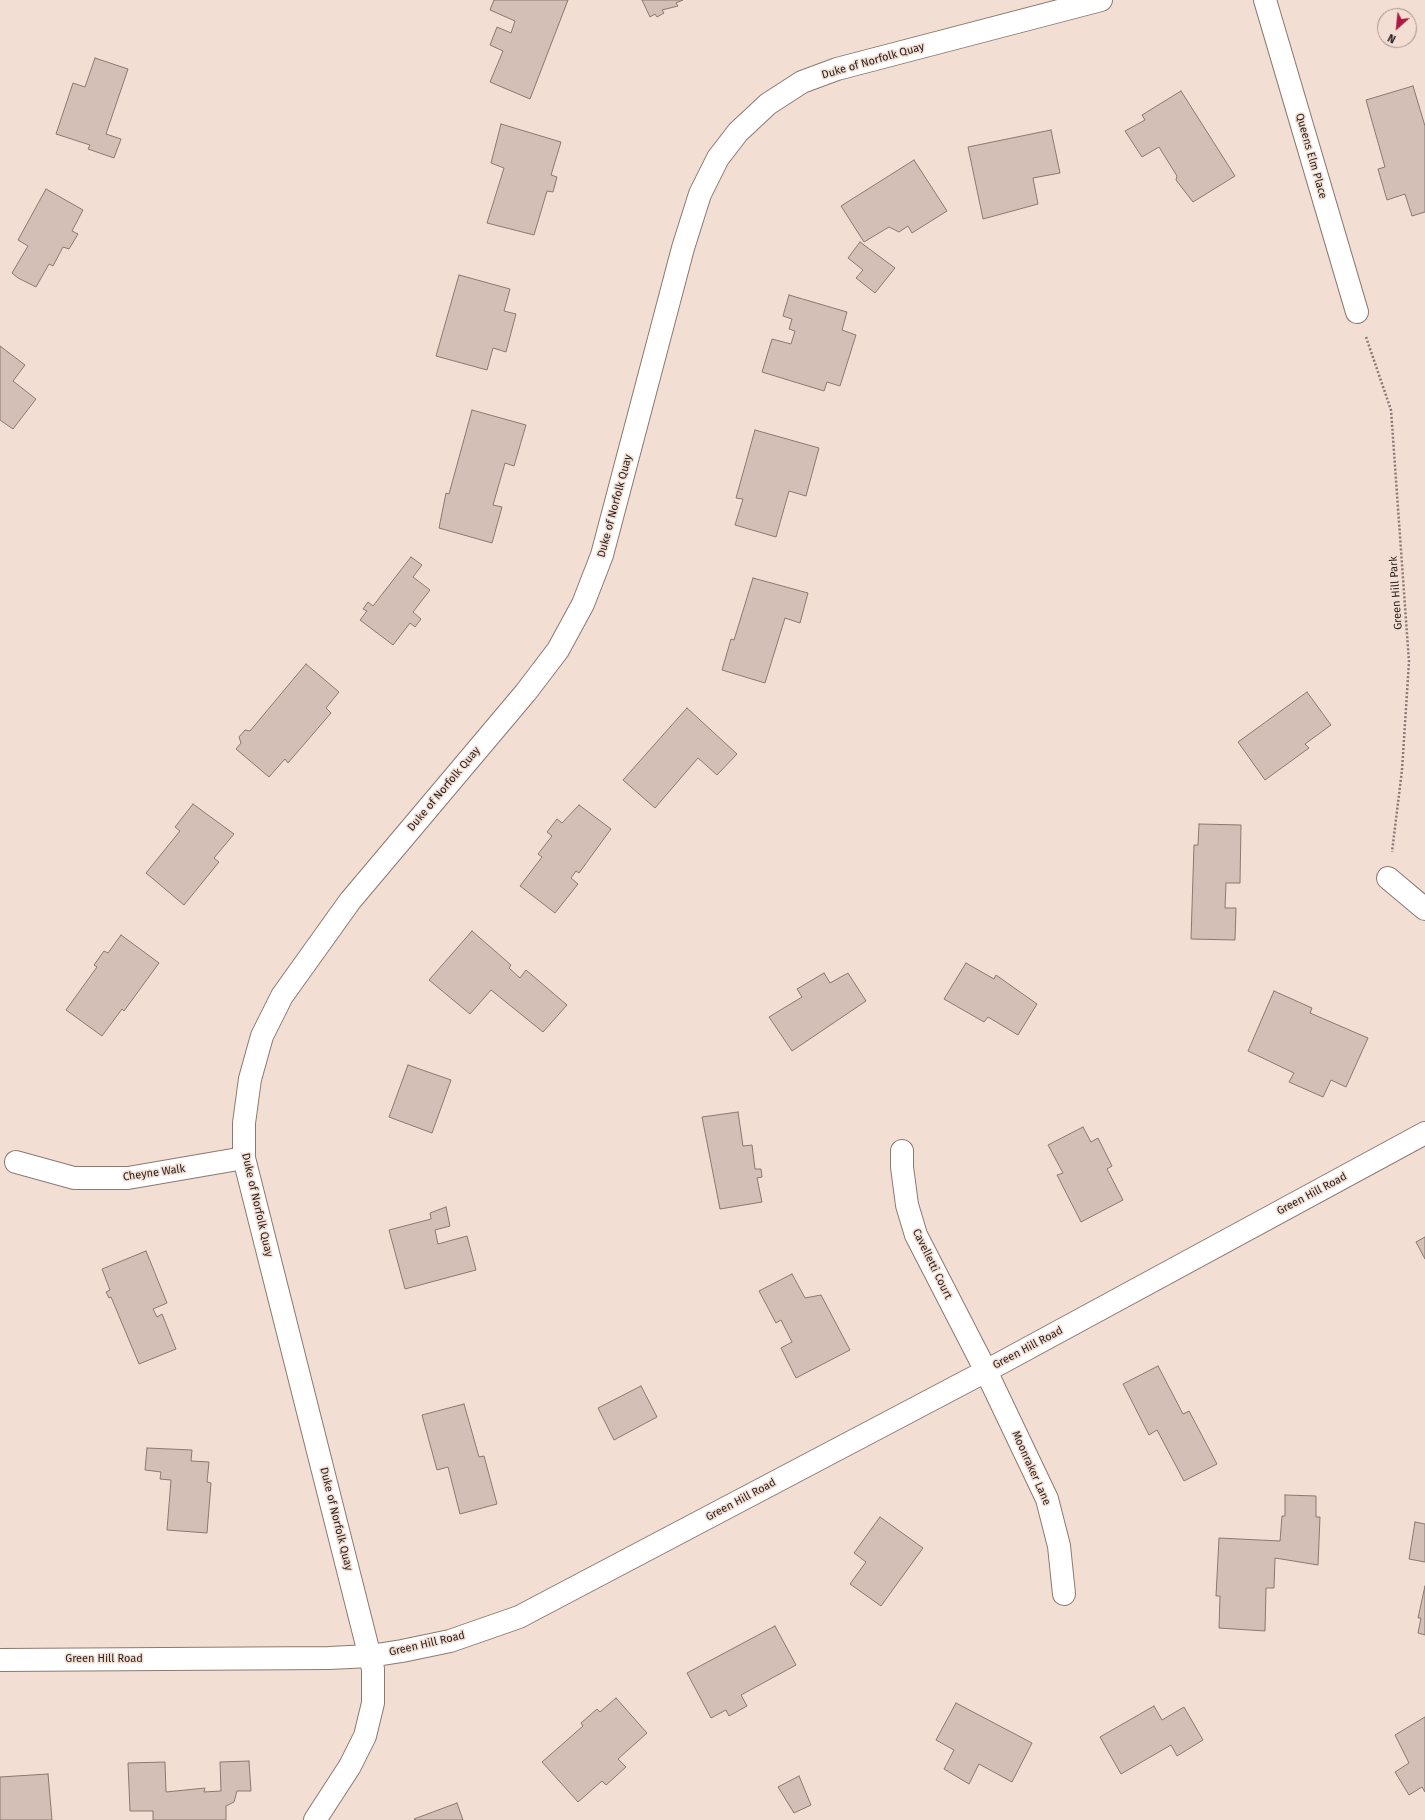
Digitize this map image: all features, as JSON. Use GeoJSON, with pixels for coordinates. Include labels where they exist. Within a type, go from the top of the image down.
{"type":"FeatureCollection","features":[{"type":"Feature","properties":{"kind":"street","name":"Duke of Norfolk Quay"},"geometry":{"type":"LineString","coordinates":[[315,1820],[350,1766],[365,1736],[373,1703],[373,1669],[244,1158],[244,1122],[250,1079],[262,1036],[282,996],[350,901],[526,692],[558,650],[583,604],[602,555],[685,242],[700,194],[718,158],[738,132],[768,104],[802,82],[837,69],[1101,0]]}},
{"type":"Feature","properties":{"kind":"street","name":"Queens Elm Place"},"geometry":{"type":"LineString","coordinates":[[1265,0],[1357,312]]}},
{"type":"Feature","properties":{"kind":"street"},"geometry":{"type":"LineString","coordinates":[[1388,878],[1425,909]]}},
{"type":"Feature","properties":{"kind":"street","name":"Green Hill Road"},"geometry":{"type":"LineString","coordinates":[[0,1660],[329,1658],[370,1656],[450,1641],[519,1617],[986,1371],[1425,1133]]}},
{"type":"Feature","properties":{"kind":"street","name":"Cavelletti Court"},"geometry":{"type":"LineString","coordinates":[[902,1151],[902,1167],[907,1206],[916,1235],[986,1371]]}},
{"type":"Feature","properties":{"kind":"street","name":"Cheyne Walk"},"geometry":{"type":"LineString","coordinates":[[16,1162],[74,1178],[128,1178],[244,1158]]}},
{"type":"Feature","properties":{"kind":"street","name":"Moonraker Lane"},"geometry":{"type":"LineString","coordinates":[[986,1371],[1047,1499],[1059,1546],[1064,1594]]}},
{"type":"Feature","properties":{"kind":"path","name":"Green Hill Park"},"geometry":{"type":"LineString","coordinates":[[1357,312],[1391,410],[1408,662],[1402,770],[1388,878]]}},
{"type":"Feature","properties":{"kind":"building"},"geometry":{"type":"Polygon","coordinates":[[[494,0],[568,0],[530,99],[490,82],[503,51],[490,45],[497,27],[511,33],[515,21],[490,10],[494,0]]]}},
{"type":"Feature","properties":{"kind":"building"},"geometry":{"type":"Polygon","coordinates":[[[642,0],[683,0],[676,3],[678,6],[662,10],[664,13],[657,17],[655,14],[650,17],[642,0]]]}},
{"type":"Feature","properties":{"kind":"building"},"geometry":{"type":"Polygon","coordinates":[[[95,58],[128,69],[106,134],[121,139],[114,158],[88,149],[90,145],[56,134],[73,83],[85,87],[95,58]]]}},
{"type":"Feature","properties":{"kind":"building"},"geometry":{"type":"Polygon","coordinates":[[[1413,86],[1425,126],[1425,212],[1412,216],[1405,194],[1387,200],[1378,169],[1385,167],[1366,100],[1413,86]]]}},
{"type":"Feature","properties":{"kind":"building"},"geometry":{"type":"Polygon","coordinates":[[[1181,91],[1235,176],[1193,202],[1176,180],[1177,176],[1159,147],[1142,157],[1125,131],[1145,120],[1142,115],[1181,91]]]}},
{"type":"Feature","properties":{"kind":"building"},"geometry":{"type":"Polygon","coordinates":[[[501,124],[561,142],[551,175],[557,177],[553,192],[547,191],[534,235],[487,223],[504,168],[491,163],[501,124]]]}},
{"type":"Feature","properties":{"kind":"building"},"geometry":{"type":"Polygon","coordinates":[[[1051,130],[1060,173],[1033,178],[1038,204],[983,219],[968,147],[1051,130]]]}},
{"type":"Feature","properties":{"kind":"building"},"geometry":{"type":"Polygon","coordinates":[[[914,160],[947,211],[912,233],[908,226],[899,232],[889,227],[864,242],[841,206],[914,160]]]}},
{"type":"Feature","properties":{"kind":"building"},"geometry":{"type":"Polygon","coordinates":[[[46,189],[83,210],[72,231],[78,234],[69,249],[63,247],[53,266],[49,264],[36,287],[18,278],[12,273],[28,246],[18,240],[46,189]]]}},
{"type":"Feature","properties":{"kind":"building"},"geometry":{"type":"Polygon","coordinates":[[[860,242],[895,268],[875,293],[856,278],[863,270],[848,258],[860,242]]]}},
{"type":"Feature","properties":{"kind":"building"},"geometry":{"type":"Polygon","coordinates":[[[459,275],[510,289],[504,311],[516,314],[506,352],[493,348],[487,370],[436,356],[459,275]]]}},
{"type":"Feature","properties":{"kind":"building"},"geometry":{"type":"Polygon","coordinates":[[[789,295],[847,312],[842,330],[856,335],[840,386],[827,382],[824,391],[762,372],[772,339],[791,344],[795,331],[789,329],[792,319],[783,316],[789,295]]]}},
{"type":"Feature","properties":{"kind":"building"},"geometry":{"type":"Polygon","coordinates":[[[0,346],[25,365],[13,381],[36,399],[13,429],[0,420],[0,346]]]}},
{"type":"Feature","properties":{"kind":"building"},"geometry":{"type":"Polygon","coordinates":[[[472,410],[526,425],[514,466],[505,463],[493,505],[502,507],[492,543],[439,528],[446,493],[449,494],[472,410]]]}},
{"type":"Feature","properties":{"kind":"building"},"geometry":{"type":"Polygon","coordinates":[[[755,430],[819,448],[806,496],[789,491],[776,537],[735,525],[743,499],[736,498],[755,430]]]}},
{"type":"Feature","properties":{"kind":"building"},"geometry":{"type":"Polygon","coordinates":[[[411,557],[422,565],[413,577],[430,590],[413,612],[421,619],[415,627],[410,623],[393,645],[360,620],[367,611],[363,609],[368,602],[373,606],[411,557]]]}},
{"type":"Feature","properties":{"kind":"building"},"geometry":{"type":"Polygon","coordinates":[[[753,578],[808,593],[800,623],[785,618],[765,683],[722,670],[731,639],[734,640],[753,578]]]}},
{"type":"Feature","properties":{"kind":"building"},"geometry":{"type":"Polygon","coordinates":[[[306,664],[339,692],[326,708],[331,713],[288,763],[285,759],[269,777],[236,749],[241,743],[239,737],[245,730],[250,731],[306,664]]]}},
{"type":"Feature","properties":{"kind":"building"},"geometry":{"type":"Polygon","coordinates":[[[1307,692],[1331,725],[1305,744],[1309,748],[1265,780],[1238,742],[1307,692]]]}},
{"type":"Feature","properties":{"kind":"building"},"geometry":{"type":"Polygon","coordinates":[[[687,708],[737,754],[717,775],[698,758],[655,808],[623,780],[687,708]]]}},
{"type":"Feature","properties":{"kind":"building"},"geometry":{"type":"Polygon","coordinates":[[[193,804],[234,834],[214,858],[219,862],[184,905],[146,873],[180,831],[175,827],[193,804]]]}},
{"type":"Feature","properties":{"kind":"building"},"geometry":{"type":"Polygon","coordinates":[[[579,805],[611,829],[579,873],[576,871],[571,878],[578,884],[555,913],[520,886],[542,857],[538,854],[552,836],[547,832],[557,819],[562,823],[579,805]]]}},
{"type":"Feature","properties":{"kind":"building"},"geometry":{"type":"Polygon","coordinates":[[[1199,824],[1241,825],[1240,883],[1226,883],[1225,908],[1236,908],[1235,940],[1191,939],[1194,845],[1198,845],[1199,824]]]}},
{"type":"Feature","properties":{"kind":"building"},"geometry":{"type":"Polygon","coordinates":[[[472,931],[511,965],[509,968],[520,978],[526,970],[567,1005],[543,1032],[491,990],[470,1014],[429,980],[472,931]]]}},
{"type":"Feature","properties":{"kind":"building"},"geometry":{"type":"Polygon","coordinates":[[[121,935],[159,963],[124,1011],[122,1009],[102,1036],[66,1010],[97,967],[94,965],[104,951],[108,953],[121,935]]]}},
{"type":"Feature","properties":{"kind":"building"},"geometry":{"type":"Polygon","coordinates":[[[966,963],[994,979],[996,975],[1037,1004],[1018,1035],[988,1017],[984,1022],[944,999],[966,963]]]}},
{"type":"Feature","properties":{"kind":"building"},"geometry":{"type":"Polygon","coordinates":[[[824,973],[830,983],[848,973],[866,1001],[792,1051],[769,1017],[802,997],[797,989],[824,973]]]}},
{"type":"Feature","properties":{"kind":"building"},"geometry":{"type":"Polygon","coordinates":[[[1274,991],[1312,1008],[1310,1013],[1368,1038],[1346,1087],[1331,1080],[1323,1097],[1289,1082],[1294,1073],[1248,1051],[1274,991]]]}},
{"type":"Feature","properties":{"kind":"building"},"geometry":{"type":"Polygon","coordinates":[[[408,1065],[451,1080],[432,1133],[389,1117],[408,1065]]]}},
{"type":"Feature","properties":{"kind":"building"},"geometry":{"type":"Polygon","coordinates":[[[738,1112],[743,1146],[752,1145],[755,1169],[761,1169],[762,1177],[757,1178],[762,1202],[720,1209],[702,1117],[738,1112]]]}},
{"type":"Feature","properties":{"kind":"building"},"geometry":{"type":"Polygon","coordinates":[[[1083,1127],[1091,1142],[1098,1138],[1112,1166],[1107,1169],[1123,1200],[1081,1222],[1057,1175],[1063,1173],[1048,1145],[1083,1127]]]}},
{"type":"Feature","properties":{"kind":"building"},"geometry":{"type":"Polygon","coordinates":[[[446,1207],[450,1226],[435,1230],[438,1244],[467,1236],[476,1270],[405,1289],[389,1230],[431,1219],[430,1213],[446,1207]]]}},
{"type":"Feature","properties":{"kind":"building"},"geometry":{"type":"Polygon","coordinates":[[[1425,1237],[1425,1259],[1416,1242],[1425,1237]]]}},
{"type":"Feature","properties":{"kind":"building"},"geometry":{"type":"Polygon","coordinates":[[[146,1251],[167,1303],[153,1309],[157,1317],[162,1314],[176,1349],[139,1364],[111,1297],[109,1298],[106,1292],[110,1290],[102,1269],[146,1251]]]}},
{"type":"Feature","properties":{"kind":"building"},"geometry":{"type":"Polygon","coordinates":[[[792,1274],[805,1298],[821,1295],[850,1350],[796,1378],[781,1348],[792,1342],[781,1320],[776,1323],[759,1291],[792,1274]]]}},
{"type":"Feature","properties":{"kind":"building"},"geometry":{"type":"Polygon","coordinates":[[[1158,1366],[1183,1414],[1189,1411],[1217,1464],[1184,1481],[1157,1430],[1149,1435],[1123,1384],[1158,1366]]]}},
{"type":"Feature","properties":{"kind":"building"},"geometry":{"type":"Polygon","coordinates":[[[641,1386],[657,1417],[614,1440],[598,1408],[641,1386]]]}},
{"type":"Feature","properties":{"kind":"building"},"geometry":{"type":"Polygon","coordinates":[[[464,1404],[479,1457],[484,1456],[497,1504],[460,1514],[448,1467],[437,1470],[422,1415],[464,1404]]]}},
{"type":"Feature","properties":{"kind":"building"},"geometry":{"type":"Polygon","coordinates":[[[147,1448],[192,1450],[191,1461],[209,1462],[207,1482],[211,1483],[207,1533],[167,1530],[171,1480],[160,1479],[161,1472],[145,1470],[147,1448]]]}},
{"type":"Feature","properties":{"kind":"building"},"geometry":{"type":"Polygon","coordinates":[[[1285,1495],[1316,1496],[1316,1517],[1320,1517],[1318,1565],[1275,1558],[1274,1588],[1266,1588],[1265,1631],[1219,1628],[1220,1596],[1216,1596],[1219,1538],[1280,1541],[1282,1516],[1285,1516],[1285,1495]]]}},
{"type":"Feature","properties":{"kind":"building"},"geometry":{"type":"Polygon","coordinates":[[[880,1517],[923,1548],[881,1606],[850,1584],[866,1562],[854,1553],[880,1517]]]}},
{"type":"Feature","properties":{"kind":"building"},"geometry":{"type":"Polygon","coordinates":[[[1415,1522],[1425,1524],[1425,1562],[1409,1559],[1415,1522]]]}},
{"type":"Feature","properties":{"kind":"building"},"geometry":{"type":"Polygon","coordinates":[[[1425,1586],[1425,1635],[1418,1633],[1421,1618],[1418,1618],[1425,1586]]]}},
{"type":"Feature","properties":{"kind":"building"},"geometry":{"type":"Polygon","coordinates":[[[775,1626],[796,1665],[741,1695],[747,1706],[729,1716],[726,1710],[711,1718],[687,1673],[775,1626]]]}},
{"type":"Feature","properties":{"kind":"building"},"geometry":{"type":"Polygon","coordinates":[[[616,1698],[647,1733],[618,1759],[626,1767],[606,1785],[602,1781],[578,1802],[542,1762],[583,1726],[581,1723],[597,1709],[600,1712],[616,1698]]]}},
{"type":"Feature","properties":{"kind":"building"},"geometry":{"type":"Polygon","coordinates":[[[956,1703],[1032,1743],[1012,1782],[979,1764],[969,1784],[944,1769],[954,1750],[936,1740],[956,1703]]]}},
{"type":"Feature","properties":{"kind":"building"},"geometry":{"type":"Polygon","coordinates":[[[1154,1706],[1162,1720],[1184,1707],[1203,1740],[1177,1756],[1171,1745],[1121,1774],[1100,1737],[1154,1706]]]}},
{"type":"Feature","properties":{"kind":"building"},"geometry":{"type":"Polygon","coordinates":[[[1425,1717],[1425,1792],[1422,1787],[1409,1795],[1395,1772],[1409,1763],[1395,1735],[1425,1717]]]}},
{"type":"Feature","properties":{"kind":"building"},"geometry":{"type":"Polygon","coordinates":[[[249,1761],[251,1791],[237,1791],[234,1802],[226,1806],[226,1820],[153,1820],[153,1811],[130,1811],[128,1763],[165,1762],[166,1792],[205,1788],[204,1792],[221,1791],[220,1762],[249,1761]]]}},
{"type":"Feature","properties":{"kind":"building"},"geometry":{"type":"Polygon","coordinates":[[[48,1774],[52,1820],[0,1820],[0,1777],[48,1774]]]}},
{"type":"Feature","properties":{"kind":"building"},"geometry":{"type":"Polygon","coordinates":[[[799,1776],[811,1805],[794,1813],[778,1787],[799,1776]]]}},
{"type":"Feature","properties":{"kind":"building"},"geometry":{"type":"Polygon","coordinates":[[[457,1803],[463,1820],[414,1819],[457,1803]]]}}]}
